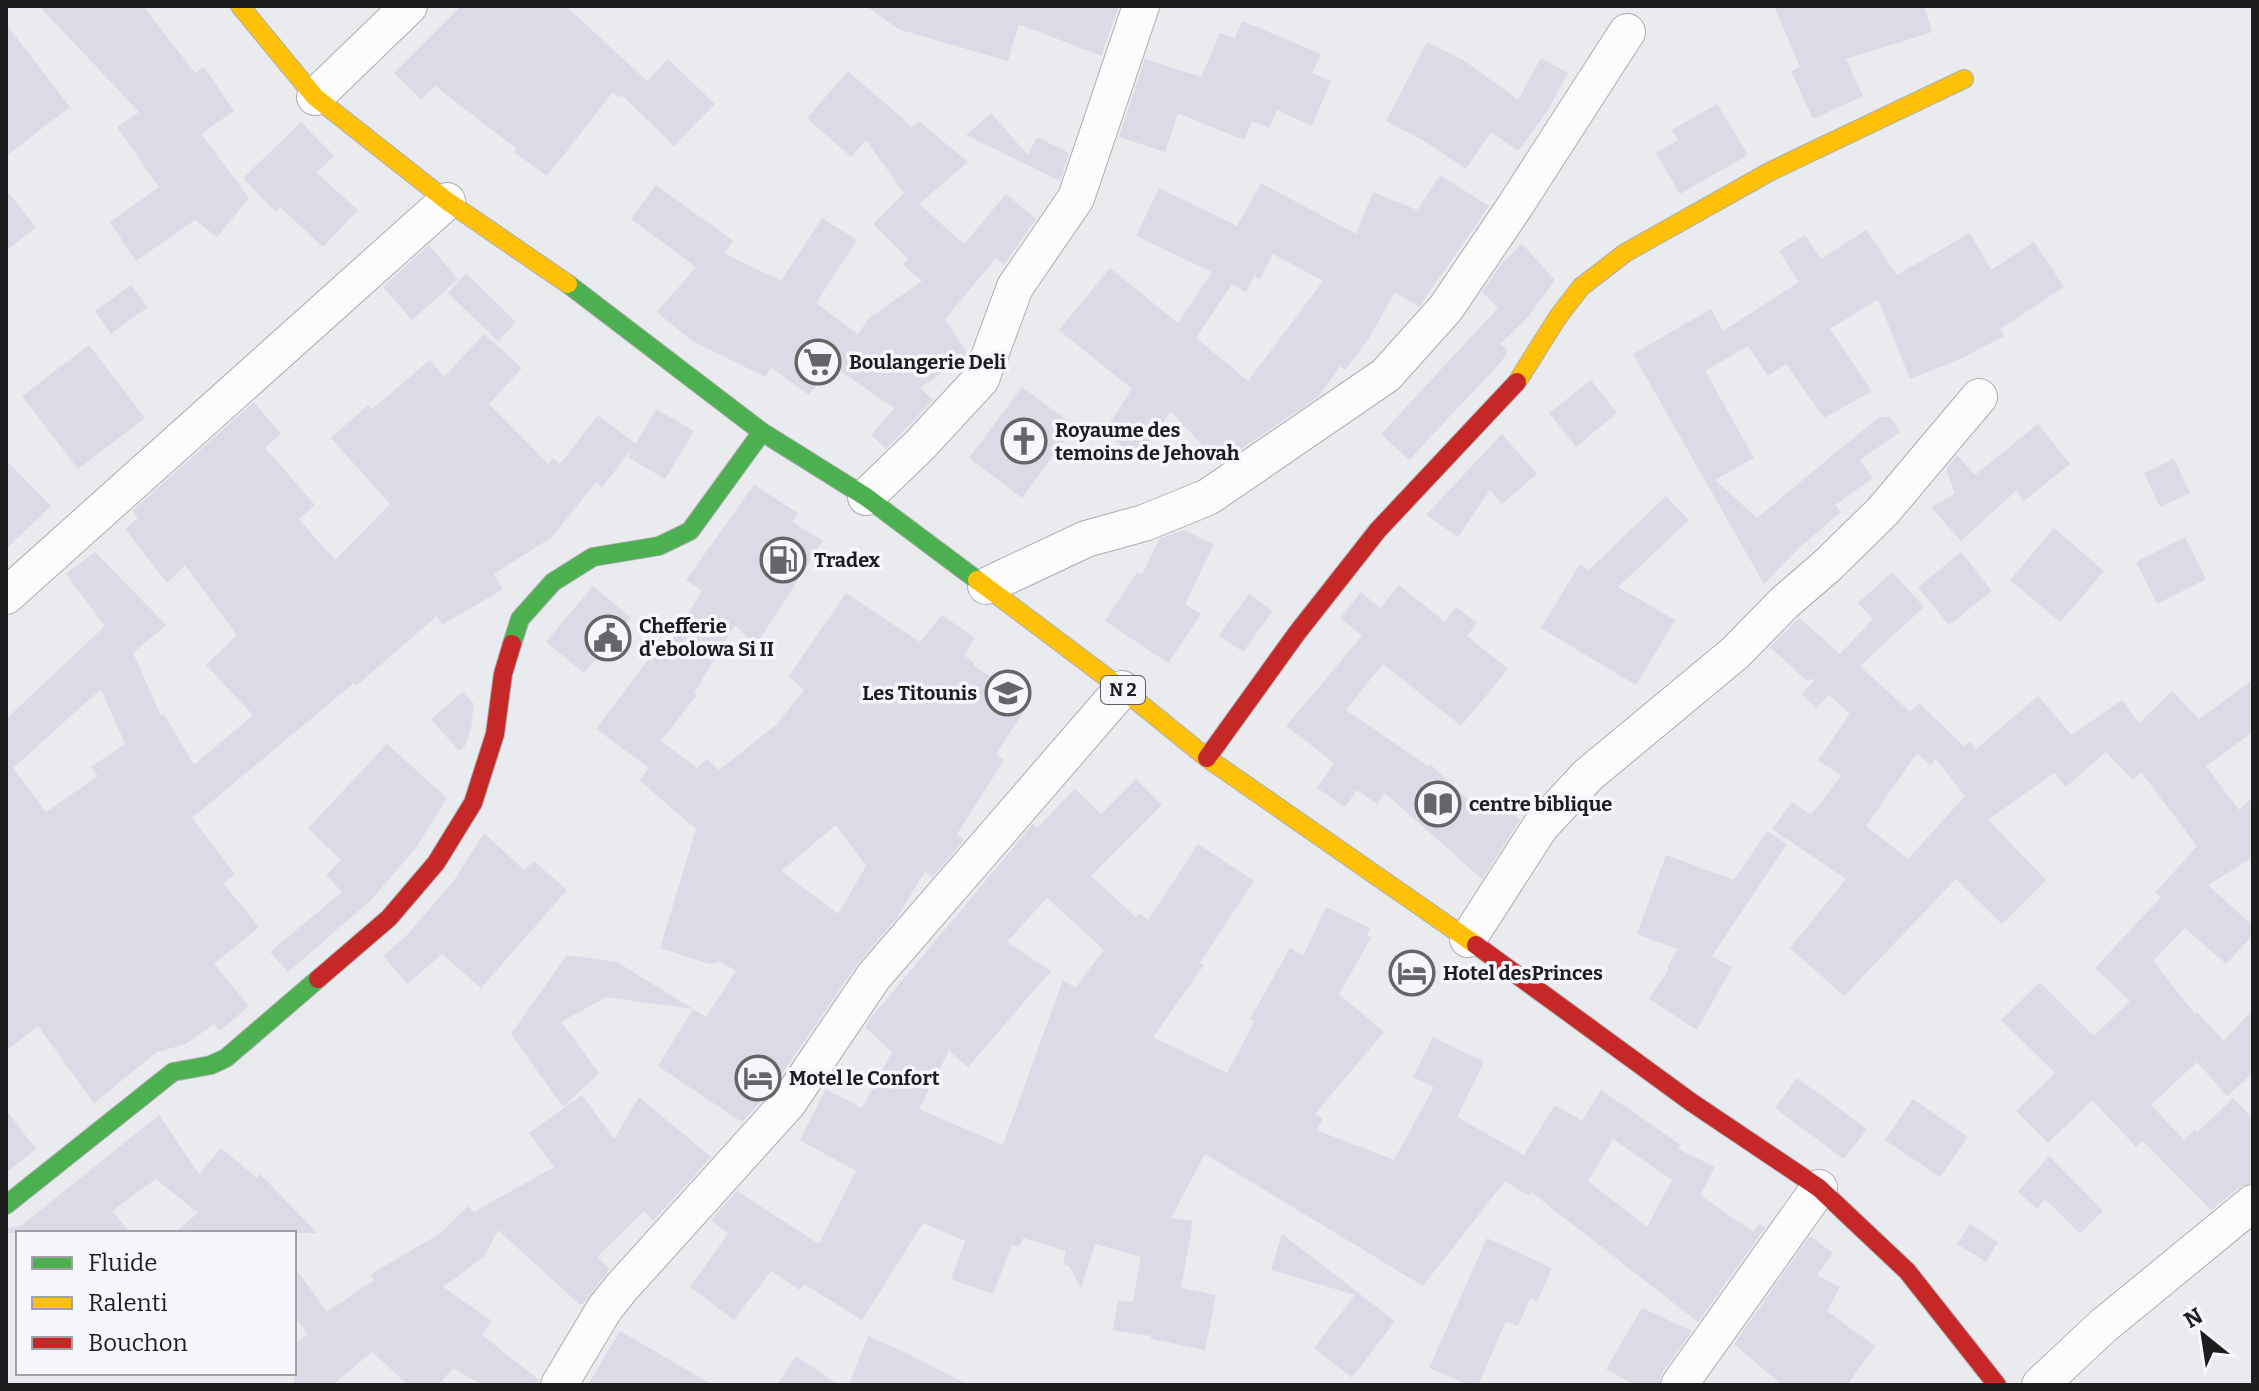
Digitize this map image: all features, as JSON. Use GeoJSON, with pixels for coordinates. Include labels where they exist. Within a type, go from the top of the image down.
{"type":"FeatureCollection","features":[{"type":"Feature","properties":{"kind":"main road","name":"N 2"},"geometry":{"type":"LineString","coordinates":[[240,6],[315,97],[447,201],[593,301],[762,432],[866,497],[1122,689],[1207,758],[1468,939],[1691,1102],[1819,1188],[1907,1271],[1997,1385]]}},
{"type":"Feature","properties":{"kind":"main road"},"geometry":{"type":"LineString","coordinates":[[1207,758],[1297,633],[1378,530],[1521,377],[1558,317],[1581,287],[1625,253],[1771,171],[1964,79]]}},
{"type":"Feature","properties":{"kind":"main road"},"geometry":{"type":"LineString","coordinates":[[6,1205],[173,1072],[211,1065],[226,1058],[389,918],[436,863],[473,803],[495,734],[503,674],[520,619],[553,582],[593,557],[659,546],[690,531],[762,432]]}},
{"type":"Feature","properties":{"kind":"street"},"geometry":{"type":"LineString","coordinates":[[315,97],[409,6]]}},
{"type":"Feature","properties":{"kind":"street"},"geometry":{"type":"LineString","coordinates":[[866,497],[981,379],[1015,287],[1076,198],[1141,6]]}},
{"type":"Feature","properties":{"kind":"street"},"geometry":{"type":"LineString","coordinates":[[986,586],[1086,539],[1144,523],[1208,497],[1386,375],[1446,308],[1627,32]]}},
{"type":"Feature","properties":{"kind":"street"},"geometry":{"type":"LineString","coordinates":[[6,596],[447,201]]}},
{"type":"Feature","properties":{"kind":"street"},"geometry":{"type":"LineString","coordinates":[[1468,939],[1540,827],[1588,775],[1735,653],[1784,603],[1839,554],[1883,511],[1979,397]]}},
{"type":"Feature","properties":{"kind":"street"},"geometry":{"type":"LineString","coordinates":[[559,1385],[605,1308],[788,1103],[874,976],[1122,689]]}},
{"type":"Feature","properties":{"kind":"street"},"geometry":{"type":"LineString","coordinates":[[1679,1385],[1819,1188]]}},
{"type":"Feature","properties":{"kind":"street"},"geometry":{"type":"LineString","coordinates":[[2040,1385],[2103,1326],[2253,1203]]}},
{"type":"Feature","properties":{"kind":"building"},"geometry":{"type":"Polygon","coordinates":[[[39,6],[143,6],[195,73],[204,67],[234,111],[201,134],[249,198],[217,237],[195,220],[136,261],[110,222],[159,187],[117,127],[139,112],[39,6]]]}},
{"type":"Feature","properties":{"kind":"building"},"geometry":{"type":"Polygon","coordinates":[[[461,6],[566,6],[647,81],[668,59],[715,104],[674,146],[622,95],[619,98],[613,92],[547,176],[435,86],[421,99],[394,73],[461,6]]]}},
{"type":"Feature","properties":{"kind":"building"},"geometry":{"type":"Polygon","coordinates":[[[866,6],[1119,6],[1101,56],[1019,24],[1008,61],[898,29],[866,6]]]}},
{"type":"Feature","properties":{"kind":"building"},"geometry":{"type":"Polygon","coordinates":[[[1774,6],[1924,6],[1932,32],[1846,59],[1863,96],[1813,119],[1791,71],[1800,67],[1774,6]]]}},
{"type":"Feature","properties":{"kind":"building"},"geometry":{"type":"Polygon","coordinates":[[[1242,21],[1321,54],[1312,73],[1331,81],[1312,126],[1277,110],[1269,128],[1252,121],[1244,140],[1178,113],[1165,152],[1119,137],[1145,59],[1201,77],[1220,33],[1235,38],[1242,21]]]}},
{"type":"Feature","properties":{"kind":"building"},"geometry":{"type":"Polygon","coordinates":[[[6,24],[70,107],[6,156],[6,24]]]}},
{"type":"Feature","properties":{"kind":"building"},"geometry":{"type":"Polygon","coordinates":[[[1427,42],[1465,61],[1518,100],[1541,58],[1568,73],[1548,110],[1518,151],[1491,132],[1466,169],[1421,139],[1386,121],[1427,42]]]}},
{"type":"Feature","properties":{"kind":"building"},"geometry":{"type":"Polygon","coordinates":[[[848,71],[912,127],[920,122],[968,162],[919,204],[964,244],[1006,194],[1036,219],[1004,265],[996,258],[945,319],[968,354],[920,388],[933,400],[886,449],[871,435],[894,408],[832,365],[809,395],[771,367],[766,377],[692,341],[657,312],[696,267],[631,219],[656,185],[733,241],[724,253],[781,281],[822,218],[857,240],[816,303],[858,334],[869,318],[922,281],[903,265],[908,259],[873,224],[904,193],[866,140],[851,157],[807,118],[848,71]]]}},
{"type":"Feature","properties":{"kind":"building"},"geometry":{"type":"Polygon","coordinates":[[[1717,104],[1748,155],[1680,194],[1656,153],[1678,140],[1672,130],[1717,104]]]}},
{"type":"Feature","properties":{"kind":"building"},"geometry":{"type":"Polygon","coordinates":[[[991,113],[1028,155],[1037,137],[1069,153],[1060,181],[966,135],[991,113]]]}},
{"type":"Feature","properties":{"kind":"building"},"geometry":{"type":"Polygon","coordinates":[[[301,122],[334,156],[317,173],[358,210],[323,247],[280,207],[276,212],[243,178],[301,122]]]}},
{"type":"Feature","properties":{"kind":"building"},"geometry":{"type":"Polygon","coordinates":[[[1440,175],[1489,206],[1419,307],[1395,292],[1369,338],[1345,370],[1340,366],[1319,396],[1219,464],[1171,411],[1139,457],[1103,433],[1132,389],[1059,330],[1110,268],[1178,323],[1212,272],[1136,236],[1159,188],[1237,226],[1261,183],[1356,234],[1373,192],[1417,210],[1440,175]],[[1273,254],[1260,279],[1254,276],[1246,292],[1232,284],[1196,338],[1248,381],[1323,281],[1273,254]]]}},
{"type":"Feature","properties":{"kind":"building"},"geometry":{"type":"Polygon","coordinates":[[[6,190],[36,227],[6,251],[6,190]]]}},
{"type":"Feature","properties":{"kind":"building"},"geometry":{"type":"Polygon","coordinates":[[[1866,230],[1897,275],[1970,233],[1991,270],[2034,242],[2064,287],[2000,329],[2004,336],[1962,358],[1910,379],[1878,299],[1830,329],[1872,391],[1824,418],[1786,364],[1768,376],[1748,346],[1705,371],[1754,458],[1715,480],[1757,518],[1879,417],[1890,417],[1900,432],[1860,460],[1873,478],[1835,505],[1841,512],[1800,547],[1764,584],[1633,354],[1711,309],[1723,331],[1799,282],[1779,251],[1805,235],[1821,259],[1866,230]]]}},
{"type":"Feature","properties":{"kind":"building"},"geometry":{"type":"Polygon","coordinates":[[[1522,244],[1555,280],[1528,317],[1500,344],[1508,351],[1501,362],[1409,460],[1381,434],[1498,308],[1482,292],[1502,263],[1522,244]]]}},
{"type":"Feature","properties":{"kind":"building"},"geometry":{"type":"Polygon","coordinates":[[[429,245],[458,279],[412,320],[383,287],[429,245]]]}},
{"type":"Feature","properties":{"kind":"building"},"geometry":{"type":"Polygon","coordinates":[[[466,273],[516,322],[498,341],[448,293],[466,273]]]}},
{"type":"Feature","properties":{"kind":"building"},"geometry":{"type":"Polygon","coordinates":[[[131,285],[148,307],[111,334],[95,311],[131,285]]]}},
{"type":"Feature","properties":{"kind":"building"},"geometry":{"type":"Polygon","coordinates":[[[484,334],[522,368],[489,404],[548,464],[553,458],[560,464],[598,415],[636,444],[602,487],[596,482],[552,537],[494,574],[503,589],[442,625],[437,616],[356,686],[354,683],[192,818],[235,874],[223,883],[259,927],[214,964],[249,1006],[220,1031],[214,1024],[186,1044],[157,1052],[94,1103],[38,1026],[6,1051],[6,719],[105,626],[66,574],[95,552],[166,625],[133,653],[161,716],[164,714],[194,765],[253,715],[206,665],[237,635],[185,565],[167,583],[125,529],[138,518],[132,511],[254,402],[281,434],[265,448],[315,505],[299,519],[335,560],[390,504],[331,438],[368,405],[372,409],[430,360],[444,377],[484,334]],[[101,689],[13,768],[46,812],[98,776],[91,767],[125,744],[101,689]]]}},
{"type":"Feature","properties":{"kind":"building"},"geometry":{"type":"Polygon","coordinates":[[[89,345],[145,418],[78,469],[22,396],[89,345]]]}},
{"type":"Feature","properties":{"kind":"building"},"geometry":{"type":"Polygon","coordinates":[[[1591,380],[1617,413],[1576,447],[1549,413],[1591,380]]]}},
{"type":"Feature","properties":{"kind":"building"},"geometry":{"type":"Polygon","coordinates":[[[1022,387],[1075,426],[1022,498],[969,458],[1022,387]]]}},
{"type":"Feature","properties":{"kind":"building"},"geometry":{"type":"Polygon","coordinates":[[[656,409],[694,431],[665,479],[628,457],[656,409]]]}},
{"type":"Feature","properties":{"kind":"building"},"geometry":{"type":"Polygon","coordinates":[[[2038,424],[2070,464],[2024,501],[2016,491],[1961,541],[1931,507],[1955,494],[1946,469],[1957,455],[1975,475],[2038,424]]]}},
{"type":"Feature","properties":{"kind":"building"},"geometry":{"type":"Polygon","coordinates":[[[1502,434],[1537,474],[1502,504],[1490,490],[1458,537],[1426,515],[1502,434]]]}},
{"type":"Feature","properties":{"kind":"building"},"geometry":{"type":"Polygon","coordinates":[[[2174,459],[2190,493],[2160,507],[2144,473],[2174,459]]]}},
{"type":"Feature","properties":{"kind":"building"},"geometry":{"type":"Polygon","coordinates":[[[6,460],[51,506],[6,549],[6,460]]]}},
{"type":"Feature","properties":{"kind":"building"},"geometry":{"type":"Polygon","coordinates":[[[754,485],[798,513],[792,522],[823,541],[756,645],[735,625],[694,693],[697,695],[661,741],[697,768],[707,759],[719,770],[776,725],[804,690],[789,676],[846,593],[920,642],[942,615],[975,638],[964,655],[973,665],[1030,702],[996,754],[1004,760],[957,834],[964,840],[932,877],[925,871],[897,918],[857,964],[771,1090],[742,1122],[658,1066],[693,1009],[606,997],[561,1022],[599,1073],[563,1107],[511,1034],[567,955],[617,962],[706,1017],[736,971],[719,961],[710,964],[660,948],[696,829],[639,780],[649,768],[596,729],[661,643],[667,648],[702,591],[686,580],[754,485]],[[836,825],[781,871],[838,914],[866,866],[836,825]]]}},
{"type":"Feature","properties":{"kind":"building"},"geometry":{"type":"Polygon","coordinates":[[[1666,496],[1689,520],[1618,587],[1675,620],[1636,685],[1541,628],[1580,564],[1589,570],[1666,496]]]}},
{"type":"Feature","properties":{"kind":"building"},"geometry":{"type":"Polygon","coordinates":[[[2054,528],[2104,571],[2060,622],[2010,580],[2054,528]]]}},
{"type":"Feature","properties":{"kind":"building"},"geometry":{"type":"Polygon","coordinates":[[[1183,530],[1214,544],[1185,604],[1201,614],[1168,663],[1105,621],[1137,572],[1142,575],[1159,539],[1183,530]]]}},
{"type":"Feature","properties":{"kind":"building"},"geometry":{"type":"Polygon","coordinates":[[[2185,537],[2206,579],[2157,604],[2136,562],[2185,537]]]}},
{"type":"Feature","properties":{"kind":"building"},"geometry":{"type":"Polygon","coordinates":[[[1961,552],[1992,591],[1949,625],[1918,587],[1961,552]]]}},
{"type":"Feature","properties":{"kind":"building"},"geometry":{"type":"Polygon","coordinates":[[[1892,572],[1924,607],[1860,666],[1910,712],[1919,703],[1964,746],[1970,742],[1976,749],[2038,696],[2072,735],[2122,700],[2139,723],[2172,691],[2199,719],[2253,680],[2253,732],[2206,766],[2239,810],[2253,797],[2253,857],[2208,885],[2253,926],[2253,935],[2226,964],[2185,928],[2153,961],[2195,1014],[2197,1012],[2224,1041],[2253,1009],[2253,1073],[2227,1096],[2197,1062],[2151,1105],[2184,1140],[2194,1130],[2197,1133],[2233,1098],[2253,1119],[2253,1183],[2240,1187],[2211,1210],[2143,1141],[2136,1147],[2092,1100],[2048,1143],[2016,1111],[2055,1073],[2001,1020],[2040,982],[2094,1036],[2130,1001],[2095,968],[2161,897],[2155,893],[2197,846],[2141,772],[2133,780],[2106,752],[2066,787],[2054,773],[1988,820],[2046,880],[2002,924],[1956,879],[1844,996],[1790,948],[1846,879],[1772,829],[1792,802],[1811,815],[1841,776],[1818,760],[1850,714],[1829,695],[1816,708],[1802,694],[1814,681],[1811,678],[1808,682],[1770,647],[1799,618],[1840,654],[1873,619],[1858,603],[1892,572]],[[1917,753],[1866,826],[1908,859],[1965,796],[1936,759],[1930,765],[1917,753]]]}},
{"type":"Feature","properties":{"kind":"building"},"geometry":{"type":"Polygon","coordinates":[[[1399,585],[1445,622],[1456,607],[1477,623],[1467,636],[1508,669],[1461,726],[1383,664],[1346,710],[1428,766],[1430,764],[1483,813],[1497,799],[1520,820],[1482,879],[1385,793],[1377,804],[1357,790],[1345,807],[1317,788],[1334,763],[1286,726],[1362,636],[1340,618],[1361,592],[1380,608],[1399,585]]]}},
{"type":"Feature","properties":{"kind":"building"},"geometry":{"type":"Polygon","coordinates":[[[593,586],[631,618],[584,673],[546,642],[593,586]]]}},
{"type":"Feature","properties":{"kind":"building"},"geometry":{"type":"Polygon","coordinates":[[[1249,594],[1273,611],[1243,652],[1219,635],[1249,594]]]}},
{"type":"Feature","properties":{"kind":"building"},"geometry":{"type":"Polygon","coordinates":[[[463,692],[474,704],[471,728],[465,746],[459,751],[431,719],[463,692]]]}},
{"type":"Feature","properties":{"kind":"building"},"geometry":{"type":"Polygon","coordinates":[[[387,744],[447,798],[416,848],[371,900],[288,972],[270,952],[342,892],[326,875],[341,860],[308,828],[387,744]]]}},
{"type":"Feature","properties":{"kind":"building"},"geometry":{"type":"Polygon","coordinates":[[[1136,779],[1162,805],[1091,876],[1136,917],[1139,913],[1148,920],[1198,844],[1254,881],[1200,963],[1204,965],[1153,1037],[1227,1073],[1255,1021],[1250,1019],[1290,948],[1303,956],[1326,907],[1370,928],[1367,935],[1371,938],[1339,994],[1384,1032],[1315,1114],[1323,1119],[1316,1130],[1394,1160],[1434,1087],[1413,1077],[1433,1037],[1484,1062],[1457,1117],[1524,1155],[1555,1105],[1582,1121],[1601,1090],[1681,1145],[1678,1149],[1715,1167],[1700,1195],[1753,1232],[1759,1224],[1765,1228],[1698,1322],[1531,1192],[1529,1196],[1505,1181],[1423,1286],[1205,1154],[1171,1218],[1193,1221],[1181,1288],[1216,1295],[1205,1350],[1113,1330],[1118,1301],[1133,1302],[1141,1257],[1095,1244],[1081,1289],[1070,1267],[1063,1264],[1066,1251],[1023,1238],[1019,1247],[1012,1245],[993,1294],[951,1279],[965,1241],[923,1223],[862,1320],[804,1284],[800,1290],[771,1271],[734,1320],[690,1287],[728,1234],[711,1220],[737,1191],[819,1244],[856,1171],[800,1140],[826,1089],[862,1108],[892,1052],[865,1027],[870,1019],[1033,824],[1037,828],[1075,789],[1101,814],[1136,779]],[[1047,898],[1007,942],[1051,971],[968,1067],[949,1051],[919,1109],[1003,1145],[1063,980],[1075,988],[1104,950],[1047,898]],[[1613,1139],[1588,1181],[1647,1227],[1672,1180],[1613,1139]]]}},
{"type":"Feature","properties":{"kind":"building"},"geometry":{"type":"Polygon","coordinates":[[[1767,831],[1787,844],[1712,956],[1732,967],[1697,1030],[1649,999],[1678,949],[1637,934],[1666,855],[1734,880],[1767,831]]]}},
{"type":"Feature","properties":{"kind":"building"},"geometry":{"type":"Polygon","coordinates":[[[484,833],[524,870],[534,861],[567,890],[481,988],[442,954],[408,984],[383,956],[408,934],[455,879],[484,833]]]}},
{"type":"Feature","properties":{"kind":"building"},"geometry":{"type":"Polygon","coordinates":[[[1797,1078],[1867,1129],[1844,1159],[1775,1108],[1797,1078]]]}},
{"type":"Feature","properties":{"kind":"building"},"geometry":{"type":"Polygon","coordinates":[[[582,1095],[614,1139],[639,1097],[711,1157],[653,1221],[644,1211],[597,1257],[610,1269],[583,1304],[579,1304],[498,1230],[484,1257],[443,1287],[492,1321],[482,1335],[539,1380],[538,1385],[482,1385],[453,1368],[438,1385],[408,1385],[372,1352],[332,1385],[294,1385],[296,1343],[307,1334],[296,1318],[296,1269],[327,1312],[374,1280],[371,1274],[441,1233],[468,1206],[474,1212],[554,1167],[529,1133],[582,1095]]]}},
{"type":"Feature","properties":{"kind":"building"},"geometry":{"type":"Polygon","coordinates":[[[1913,1099],[1968,1137],[1940,1177],[1885,1140],[1913,1099]]]}},
{"type":"Feature","properties":{"kind":"building"},"geometry":{"type":"Polygon","coordinates":[[[6,1110],[36,1149],[6,1173],[6,1110]]]}},
{"type":"Feature","properties":{"kind":"building"},"geometry":{"type":"Polygon","coordinates":[[[159,1115],[199,1174],[221,1148],[257,1178],[260,1174],[317,1233],[176,1231],[198,1213],[156,1179],[112,1211],[129,1231],[6,1233],[6,1229],[22,1225],[159,1115]]]}},
{"type":"Feature","properties":{"kind":"building"},"geometry":{"type":"Polygon","coordinates":[[[2049,1156],[2103,1211],[2080,1234],[2045,1199],[2037,1209],[2018,1192],[2049,1156]]]}},
{"type":"Feature","properties":{"kind":"building"},"geometry":{"type":"Polygon","coordinates":[[[1970,1224],[1998,1242],[1986,1262],[1957,1244],[1970,1224]]]}},
{"type":"Feature","properties":{"kind":"building"},"geometry":{"type":"Polygon","coordinates":[[[1282,1234],[1395,1321],[1352,1378],[1314,1348],[1355,1295],[1271,1270],[1282,1234]]]}},
{"type":"Feature","properties":{"kind":"building"},"geometry":{"type":"Polygon","coordinates":[[[1810,1236],[1833,1253],[1817,1275],[1840,1287],[1827,1311],[1875,1346],[1847,1385],[1782,1385],[1734,1344],[1810,1236]]]}},
{"type":"Feature","properties":{"kind":"building"},"geometry":{"type":"Polygon","coordinates":[[[1487,1238],[1552,1268],[1537,1302],[1530,1299],[1518,1326],[1506,1321],[1478,1385],[1469,1385],[1429,1368],[1487,1238]]]}},
{"type":"Feature","properties":{"kind":"building"},"geometry":{"type":"Polygon","coordinates":[[[1642,1308],[1692,1331],[1662,1373],[1658,1385],[1635,1385],[1606,1369],[1642,1308]]]}},
{"type":"Feature","properties":{"kind":"building"},"geometry":{"type":"Polygon","coordinates":[[[620,1331],[713,1385],[588,1385],[620,1331]]]}},
{"type":"Feature","properties":{"kind":"building"},"geometry":{"type":"Polygon","coordinates":[[[868,1336],[900,1350],[969,1385],[849,1385],[868,1336]]]}},
{"type":"Feature","properties":{"kind":"building"},"geometry":{"type":"Polygon","coordinates":[[[796,1356],[839,1385],[777,1385],[796,1356]]]}},
{"type":"Feature","properties":{"kind":"traffic: fast"},"geometry":{"type":"LineString","coordinates":[[568,284],[762,432],[866,497],[977,580]]}},
{"type":"Feature","properties":{"kind":"traffic: fast"},"geometry":{"type":"LineString","coordinates":[[512,644],[520,619],[553,582],[593,557],[659,546],[690,531],[762,432]]}},
{"type":"Feature","properties":{"kind":"traffic: fast"},"geometry":{"type":"LineString","coordinates":[[6,1205],[173,1072],[211,1065],[226,1058],[318,979]]}},
{"type":"Feature","properties":{"kind":"traffic: slow"},"geometry":{"type":"LineString","coordinates":[[240,6],[315,97],[447,201],[568,284]]}},
{"type":"Feature","properties":{"kind":"traffic: slow"},"geometry":{"type":"LineString","coordinates":[[1517,382],[1581,287],[1625,253],[1771,171],[1964,79]]}},
{"type":"Feature","properties":{"kind":"traffic: slow"},"geometry":{"type":"LineString","coordinates":[[977,580],[1122,689],[1207,758],[1476,945]]}},
{"type":"Feature","properties":{"kind":"traffic: jam"},"geometry":{"type":"LineString","coordinates":[[1207,758],[1297,633],[1378,530],[1517,382]]}},
{"type":"Feature","properties":{"kind":"traffic: jam"},"geometry":{"type":"LineString","coordinates":[[318,979],[389,918],[436,863],[473,803],[495,734],[503,674],[512,644]]}},
{"type":"Feature","properties":{"kind":"traffic: jam"},"geometry":{"type":"LineString","coordinates":[[1476,945],[1691,1102],[1819,1188],[1907,1271],[1997,1385]]}},
{"type":"Feature","properties":{"kind":"place","name":"Boulangerie Deli"},"geometry":{"type":"Point","coordinates":[818,362]}},
{"type":"Feature","properties":{"kind":"place","name":"Royaume des temoins de Jehovah"},"geometry":{"type":"Point","coordinates":[1024,441]}},
{"type":"Feature","properties":{"kind":"place","name":"Tradex"},"geometry":{"type":"Point","coordinates":[783,560]}},
{"type":"Feature","properties":{"kind":"place","name":"Chefferie d'ebolowa Si II"},"geometry":{"type":"Point","coordinates":[608,638]}},
{"type":"Feature","properties":{"kind":"place","name":"Les Titounis"},"geometry":{"type":"Point","coordinates":[1008,693]}},
{"type":"Feature","properties":{"kind":"place","name":"centre biblique"},"geometry":{"type":"Point","coordinates":[1438,804]}},
{"type":"Feature","properties":{"kind":"place","name":"Hotel desPrinces"},"geometry":{"type":"Point","coordinates":[1412,973]}},
{"type":"Feature","properties":{"kind":"place","name":"Motel le Confort"},"geometry":{"type":"Point","coordinates":[758,1078]}}]}
